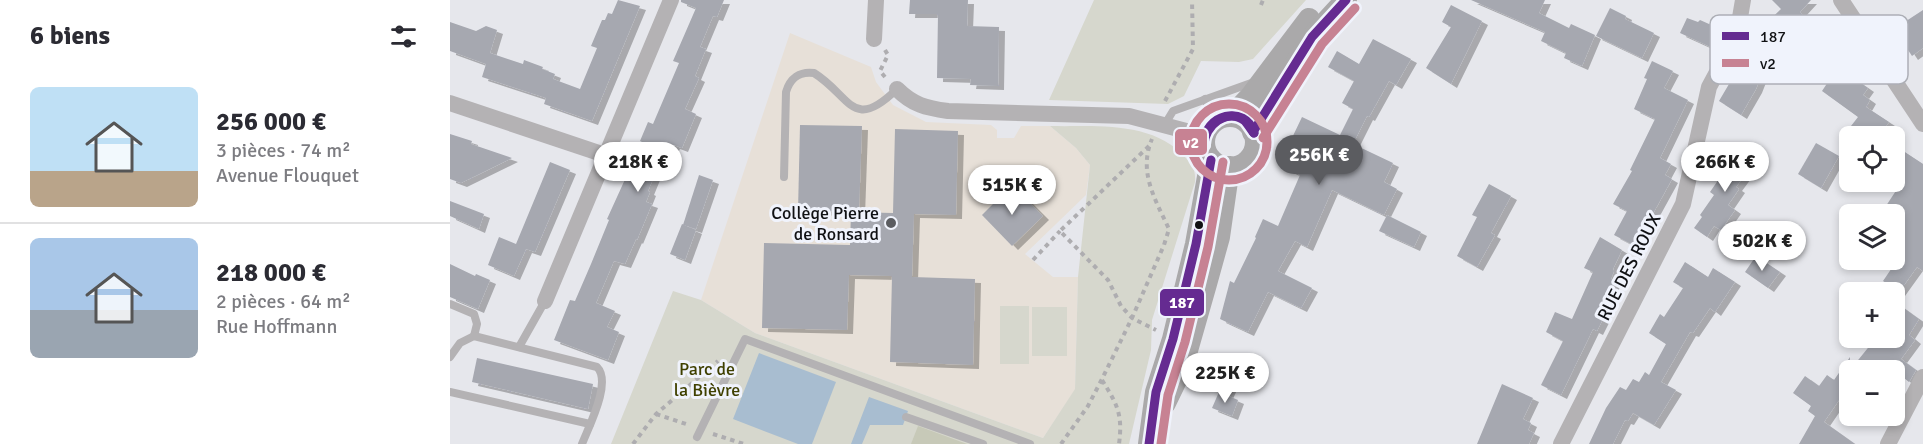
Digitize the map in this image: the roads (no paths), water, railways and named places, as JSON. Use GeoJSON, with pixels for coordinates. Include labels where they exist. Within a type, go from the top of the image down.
{"type":"FeatureCollection","features":[{"type":"Feature","properties":{"kind":"main road"},"geometry":{"type":"LineString","coordinates":[[1217,124],[1245,121],[1254,132],[1255,146],[1249,159],[1236,167],[1220,164],[1204,147],[1217,124],[1264,79],[1302,27],[1327,0]]}},
{"type":"Feature","properties":{"kind":"main road"},"geometry":{"type":"LineString","coordinates":[[1254,132],[1312,37],[1346,0]]}},
{"type":"Feature","properties":{"kind":"main road"},"geometry":{"type":"LineString","coordinates":[[1149,444],[1156,392],[1173,339],[1196,244],[1220,164]]}},
{"type":"Feature","properties":{"kind":"street"},"geometry":{"type":"LineString","coordinates":[[545,301],[671,0]]}},
{"type":"Feature","properties":{"kind":"street"},"geometry":{"type":"LineString","coordinates":[[874,39],[876,0]]}},
{"type":"Feature","properties":{"kind":"street","name":"RUE DES ROUX"},"geometry":{"type":"LineString","coordinates":[[1740,15],[1743,0]]}},
{"type":"Feature","properties":{"kind":"street"},"geometry":{"type":"LineString","coordinates":[[1840,0],[1850,15]]}},
{"type":"Feature","properties":{"kind":"street","name":"RUE DES ROUX"},"geometry":{"type":"LineString","coordinates":[[1561,444],[1683,204],[1711,84]]}},
{"type":"Feature","properties":{"kind":"street"},"geometry":{"type":"LineString","coordinates":[[1896,84],[1923,124]]}},
{"type":"Feature","properties":{"kind":"street"},"geometry":{"type":"LineString","coordinates":[[897,89],[908,100],[927,108],[948,111],[1129,116],[1190,132],[1217,124]]}},
{"type":"Feature","properties":{"kind":"street"},"geometry":{"type":"LineString","coordinates":[[450,103],[605,155]]}},
{"type":"Feature","properties":{"kind":"street"},"geometry":{"type":"LineString","coordinates":[[1888,444],[1923,377]]}},
{"type":"Feature","properties":{"kind":"lane"},"geometry":{"type":"LineString","coordinates":[[784,177],[786,92],[793,78],[801,74],[814,73],[854,109],[875,108],[897,89]]}},
{"type":"Feature","properties":{"kind":"lane"},"geometry":{"type":"LineString","coordinates":[[1162,123],[1173,111],[1264,79]]}},
{"type":"Feature","properties":{"kind":"lane"},"geometry":{"type":"LineString","coordinates":[[1205,99],[1217,124]]}},
{"type":"Feature","properties":{"kind":"lane"},"geometry":{"type":"LineString","coordinates":[[519,347],[545,301]]}},
{"type":"Feature","properties":{"kind":"lane"},"geometry":{"type":"LineString","coordinates":[[450,304],[474,314],[477,324],[474,336]]}},
{"type":"Feature","properties":{"kind":"lane"},"geometry":{"type":"LineString","coordinates":[[450,357],[460,343],[474,336],[597,367],[602,372],[603,378],[600,396],[582,444]]}},
{"type":"Feature","properties":{"kind":"lane"},"geometry":{"type":"LineString","coordinates":[[699,433],[745,339],[1030,444]]}},
{"type":"Feature","properties":{"kind":"lane"},"geometry":{"type":"LineString","coordinates":[[450,392],[590,424]]}},
{"type":"Feature","properties":{"kind":"lane"},"geometry":{"type":"LineString","coordinates":[[906,417],[983,444]]}},
{"type":"Feature","properties":{"kind":"water"},"geometry":{"type":"Polygon","coordinates":[[[759,353],[836,382],[812,444],[798,444],[733,419],[759,353]]]}},
{"type":"Feature","properties":{"kind":"water"},"geometry":{"type":"Polygon","coordinates":[[[869,397],[908,411],[903,425],[870,425],[862,444],[851,444],[869,397]]]}},
{"type":"Feature","properties":{"kind":"place","name":"Collège Pierre de Ronsard"},"geometry":{"type":"Point","coordinates":[891,223]}},
{"type":"Feature","properties":{"kind":"park label","name":"Parc de la Bièvre"},"geometry":{"type":"Point","coordinates":[707,379]}}]}
